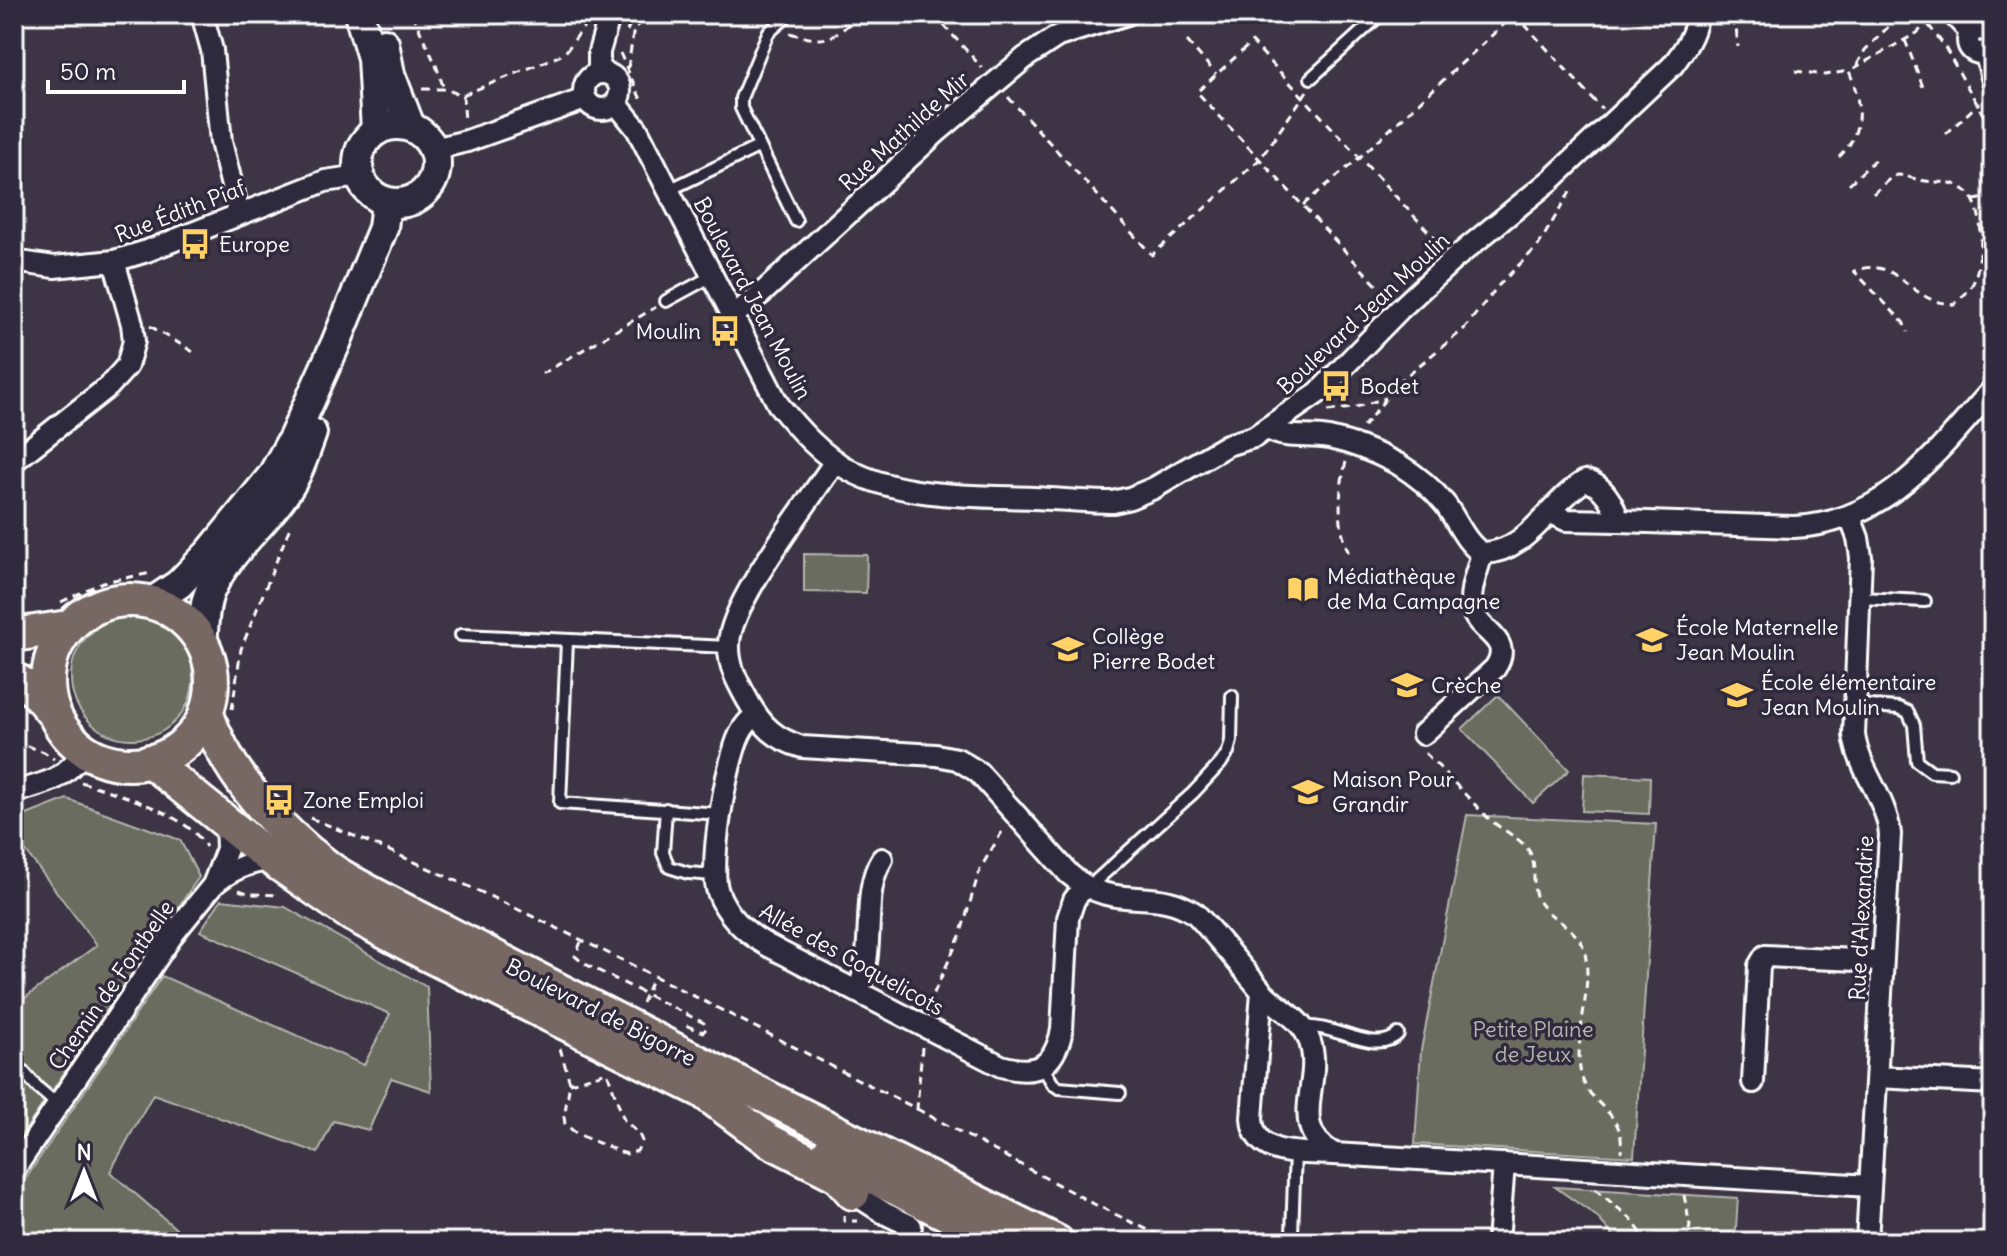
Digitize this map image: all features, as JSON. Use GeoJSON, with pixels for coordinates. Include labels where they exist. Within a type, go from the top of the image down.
{"type":"FeatureCollection","features":[{"type":"Feature","properties":{"kind":"main road"},"geometry":{"type":"LineString","coordinates":[[359,14],[372,58],[376,131]]}},
{"type":"Feature","properties":{"kind":"main road"},"geometry":{"type":"LineString","coordinates":[[373,14],[387,52],[390,74],[410,126]]}},
{"type":"Feature","properties":{"kind":"main road"},"geometry":{"type":"LineString","coordinates":[[392,125],[410,126],[428,139],[434,149],[437,163],[434,178],[427,190],[415,199],[401,204],[386,202],[365,187],[359,176],[358,155],[368,137],[376,131],[392,125]]}},
{"type":"Feature","properties":{"kind":"main road"},"geometry":{"type":"LineString","coordinates":[[151,603],[190,573],[272,476],[293,438],[336,343],[383,228],[386,202]]}},
{"type":"Feature","properties":{"kind":"main road"},"geometry":{"type":"LineString","coordinates":[[202,644],[205,603],[210,589],[286,491],[298,470],[322,408],[336,343]]}},
{"type":"Feature","properties":{"kind":"main road"},"geometry":{"type":"LineString","coordinates":[[14,635],[106,603],[129,600],[151,603],[181,618],[202,644],[210,666],[211,689],[219,713],[184,743],[150,761],[127,764],[78,760],[53,713],[34,690],[14,679]]}},
{"type":"Feature","properties":{"kind":"main road"},"geometry":{"type":"LineString","coordinates":[[53,713],[48,690],[48,667],[56,646],[59,617]]}},
{"type":"Feature","properties":{"kind":"main road","name":"Boulevard de Bigorre"},"geometry":{"type":"LineString","coordinates":[[219,713],[217,742],[238,775],[270,814],[331,870],[778,1103],[1057,1242]]}},
{"type":"Feature","properties":{"kind":"main road"},"geometry":{"type":"LineString","coordinates":[[150,761],[273,860],[351,914],[702,1091],[768,1140],[837,1175],[853,1193]]}},
{"type":"Feature","properties":{"kind":"main road","name":"Boulevard de Bigorre"},"geometry":{"type":"LineString","coordinates":[[702,1091],[1003,1242]]}},
{"type":"Feature","properties":{"kind":"main road"},"geometry":{"type":"LineString","coordinates":[[911,1226],[938,1227],[972,1242]]}},
{"type":"Feature","properties":{"kind":"street"},"geometry":{"type":"LineString","coordinates":[[202,14],[212,50],[221,142],[239,214]]}},
{"type":"Feature","properties":{"kind":"street"},"geometry":{"type":"LineString","coordinates":[[599,72],[599,52],[610,14]]}},
{"type":"Feature","properties":{"kind":"street","name":"Rue Mathilde Mir"},"geometry":{"type":"LineString","coordinates":[[734,315],[762,293],[938,131],[1026,57],[1058,36],[1127,14]]}},
{"type":"Feature","properties":{"kind":"street"},"geometry":{"type":"LineString","coordinates":[[1953,14],[1986,30],[1993,81]]}},
{"type":"Feature","properties":{"kind":"street","name":"Boulevard Jean Moulin"},"geometry":{"type":"LineString","coordinates":[[616,103],[637,129],[778,404],[796,427],[835,461],[852,472],[873,479],[935,493],[1113,502],[1154,488],[1213,452],[1269,429],[1319,392],[1454,259],[1552,179],[1672,66],[1706,15]]}},
{"type":"Feature","properties":{"kind":"street"},"geometry":{"type":"LineString","coordinates":[[599,72],[608,73],[617,80],[620,91],[616,103],[600,109],[585,99],[583,93],[586,81],[599,72]]}},
{"type":"Feature","properties":{"kind":"street"},"geometry":{"type":"LineString","coordinates":[[434,149],[467,141],[585,99]]}},
{"type":"Feature","properties":{"kind":"street","name":"Rue Édith Piaf"},"geometry":{"type":"LineString","coordinates":[[14,261],[54,267],[114,261],[325,181],[359,176]]}},
{"type":"Feature","properties":{"kind":"street"},"geometry":{"type":"LineString","coordinates":[[14,461],[118,377],[127,366],[134,341],[130,313],[114,261]]}},
{"type":"Feature","properties":{"kind":"street"},"geometry":{"type":"LineString","coordinates":[[1550,512],[1566,520],[1794,527],[1832,523],[1850,517],[1895,492],[1993,389]]}},
{"type":"Feature","properties":{"kind":"street"},"geometry":{"type":"LineString","coordinates":[[1269,429],[1280,435],[1328,438],[1386,458],[1421,480],[1444,503],[1470,542],[1482,553]]}},
{"type":"Feature","properties":{"kind":"street"},"geometry":{"type":"LineString","coordinates":[[835,461],[769,559],[730,632],[729,647],[736,679],[756,715],[768,731],[782,741],[802,747],[957,759],[978,772],[1086,888],[1110,896],[1183,905],[1207,925],[1262,992],[1303,1027],[1313,1051],[1308,1120],[1311,1134],[1319,1146],[1334,1154]]}},
{"type":"Feature","properties":{"kind":"street"},"geometry":{"type":"LineString","coordinates":[[1482,553],[1501,550],[1515,543],[1581,482],[1591,481],[1613,504],[1618,521]]}},
{"type":"Feature","properties":{"kind":"street","name":"Rue d'Alexandrie"},"geometry":{"type":"LineString","coordinates":[[1850,517],[1861,557],[1856,749],[1882,801],[1889,824],[1867,1242]]}},
{"type":"Feature","properties":{"kind":"street"},"geometry":{"type":"LineString","coordinates":[[1423,734],[1501,660],[1497,640],[1478,621],[1471,606],[1471,594],[1482,553]]}},
{"type":"Feature","properties":{"kind":"street","name":"Allée des Coquelicots"},"geometry":{"type":"LineString","coordinates":[[756,715],[738,736],[721,814],[714,875],[717,891],[727,908],[751,936],[1001,1066],[1018,1070],[1042,1066]]}},
{"type":"Feature","properties":{"kind":"street"},"geometry":{"type":"LineString","coordinates":[[14,792],[52,781],[78,760]]}},
{"type":"Feature","properties":{"kind":"street","name":"Chemin de Fontbelle"},"geometry":{"type":"LineString","coordinates":[[14,1170],[174,933],[213,885],[227,849],[226,822]]}},
{"type":"Feature","properties":{"kind":"street"},"geometry":{"type":"LineString","coordinates":[[858,990],[868,957],[874,874],[882,859]]}},
{"type":"Feature","properties":{"kind":"street"},"geometry":{"type":"LineString","coordinates":[[213,885],[222,877],[258,861],[273,860]]}},
{"type":"Feature","properties":{"kind":"street"},"geometry":{"type":"LineString","coordinates":[[1042,1066],[1051,1060],[1058,1048],[1062,1030],[1068,918],[1074,900],[1086,888]]}},
{"type":"Feature","properties":{"kind":"street"},"geometry":{"type":"LineString","coordinates":[[1753,1082],[1759,966],[1765,956],[1882,961]]}},
{"type":"Feature","properties":{"kind":"street"},"geometry":{"type":"LineString","coordinates":[[1262,992],[1252,1127],[1264,1145],[1295,1152],[1870,1186]]}},
{"type":"Feature","properties":{"kind":"street"},"geometry":{"type":"LineString","coordinates":[[1877,1077],[1993,1083]]}},
{"type":"Feature","properties":{"kind":"street"},"geometry":{"type":"LineString","coordinates":[[1498,1242],[1504,1164]]}},
{"type":"Feature","properties":{"kind":"street"},"geometry":{"type":"LineString","coordinates":[[853,1193],[911,1226]]}},
{"type":"Feature","properties":{"kind":"lane"},"geometry":{"type":"LineString","coordinates":[[1311,78],[1381,14]]}},
{"type":"Feature","properties":{"kind":"lane"},"geometry":{"type":"LineString","coordinates":[[784,19],[768,33],[741,98],[741,108],[796,221]]}},
{"type":"Feature","properties":{"kind":"lane"},"geometry":{"type":"LineString","coordinates":[[669,190],[758,147]]}},
{"type":"Feature","properties":{"kind":"lane"},"geometry":{"type":"LineString","coordinates":[[666,301],[712,276]]}},
{"type":"Feature","properties":{"kind":"lane"},"geometry":{"type":"LineString","coordinates":[[1860,598],[1925,601]]}},
{"type":"Feature","properties":{"kind":"lane"},"geometry":{"type":"LineString","coordinates":[[461,635],[729,647]]}},
{"type":"Feature","properties":{"kind":"lane"},"geometry":{"type":"LineString","coordinates":[[567,641],[560,803],[721,814]]}},
{"type":"Feature","properties":{"kind":"lane"},"geometry":{"type":"LineString","coordinates":[[1086,888],[1193,793],[1221,763],[1231,741],[1232,696]]}},
{"type":"Feature","properties":{"kind":"lane"},"geometry":{"type":"LineString","coordinates":[[1855,705],[1899,708],[1908,712],[1914,725],[1917,761],[1932,772],[1950,773]]}},
{"type":"Feature","properties":{"kind":"lane"},"geometry":{"type":"LineString","coordinates":[[666,809],[663,853],[669,867],[688,873],[714,875]]}},
{"type":"Feature","properties":{"kind":"lane"},"geometry":{"type":"LineString","coordinates":[[1303,1027],[1322,1026],[1375,1043],[1385,1043],[1398,1034]]}},
{"type":"Feature","properties":{"kind":"lane"},"geometry":{"type":"LineString","coordinates":[[14,1061],[58,1105]]}},
{"type":"Feature","properties":{"kind":"lane"},"geometry":{"type":"LineString","coordinates":[[1042,1066],[1059,1088],[1120,1093]]}},
{"type":"Feature","properties":{"kind":"lane"},"geometry":{"type":"LineString","coordinates":[[1292,1234],[1295,1152]]}},
{"type":"Feature","properties":{"kind":"path"},"geometry":{"type":"LineString","coordinates":[[412,14],[444,89],[463,95],[564,54],[586,25]]}},
{"type":"Feature","properties":{"kind":"path"},"geometry":{"type":"LineString","coordinates":[[623,41],[634,14]]}},
{"type":"Feature","properties":{"kind":"path"},"geometry":{"type":"LineString","coordinates":[[628,69],[633,34],[643,14]]}},
{"type":"Feature","properties":{"kind":"path"},"geometry":{"type":"LineString","coordinates":[[774,27],[812,40],[835,37],[860,14]]}},
{"type":"Feature","properties":{"kind":"path"},"geometry":{"type":"LineString","coordinates":[[934,14],[1152,255],[1260,159],[1311,86],[1311,78]]}},
{"type":"Feature","properties":{"kind":"path"},"geometry":{"type":"LineString","coordinates":[[1303,205],[1359,158],[1515,14],[1614,121]]}},
{"type":"Feature","properties":{"kind":"path"},"geometry":{"type":"LineString","coordinates":[[1855,68],[1865,50],[1901,14]]}},
{"type":"Feature","properties":{"kind":"path"},"geometry":{"type":"LineString","coordinates":[[1920,14],[1979,103],[1993,132]]}},
{"type":"Feature","properties":{"kind":"path"},"geometry":{"type":"LineString","coordinates":[[1795,71],[1825,75],[1849,71],[1905,40],[1936,14]]}},
{"type":"Feature","properties":{"kind":"path"},"geometry":{"type":"LineString","coordinates":[[1706,15],[1723,17],[1736,27],[1738,47]]}},
{"type":"Feature","properties":{"kind":"path"},"geometry":{"type":"LineString","coordinates":[[1905,40],[1923,87]]}},
{"type":"Feature","properties":{"kind":"path"},"geometry":{"type":"LineString","coordinates":[[1187,41],[1216,74]]}},
{"type":"Feature","properties":{"kind":"path"},"geometry":{"type":"LineString","coordinates":[[1400,309],[1197,92],[1216,74],[1252,42],[1454,259]]}},
{"type":"Feature","properties":{"kind":"path"},"geometry":{"type":"LineString","coordinates":[[619,50],[649,120],[637,129]]}},
{"type":"Feature","properties":{"kind":"path"},"geometry":{"type":"LineString","coordinates":[[1839,157],[1853,145],[1859,110],[1857,88],[1849,71]]}},
{"type":"Feature","properties":{"kind":"path"},"geometry":{"type":"LineString","coordinates":[[463,95],[467,141]]}},
{"type":"Feature","properties":{"kind":"path"},"geometry":{"type":"LineString","coordinates":[[1946,134],[1979,103]]}},
{"type":"Feature","properties":{"kind":"path"},"geometry":{"type":"LineString","coordinates":[[1849,184],[1875,160]]}},
{"type":"Feature","properties":{"kind":"path"},"geometry":{"type":"LineString","coordinates":[[1873,194],[1893,175],[1904,174],[1928,182],[1946,180],[1965,189],[1974,200],[1982,228],[1974,283],[1954,305],[1934,301],[1878,267],[1854,271],[1903,322],[1908,332]]}},
{"type":"Feature","properties":{"kind":"path"},"geometry":{"type":"LineString","coordinates":[[1350,556],[1342,539],[1340,505],[1342,476],[1351,444],[1400,381],[1464,329],[1498,286],[1538,246],[1570,192]]}},
{"type":"Feature","properties":{"kind":"path"},"geometry":{"type":"LineString","coordinates":[[1974,200],[1993,197]]}},
{"type":"Feature","properties":{"kind":"path"},"geometry":{"type":"LineString","coordinates":[[542,374],[666,301]]}},
{"type":"Feature","properties":{"kind":"path"},"geometry":{"type":"LineString","coordinates":[[130,313],[195,353]]}},
{"type":"Feature","properties":{"kind":"path"},"geometry":{"type":"LineString","coordinates":[[1301,406],[1325,411],[1353,408],[1386,398]]}},
{"type":"Feature","properties":{"kind":"path"},"geometry":{"type":"LineString","coordinates":[[219,713],[292,519]]}},
{"type":"Feature","properties":{"kind":"path"},"geometry":{"type":"LineString","coordinates":[[59,617],[103,582],[135,578],[157,571]]}},
{"type":"Feature","properties":{"kind":"path"},"geometry":{"type":"LineString","coordinates":[[1423,734],[1420,740],[1422,749],[1489,819],[1527,847],[1533,858],[1534,889],[1538,902],[1578,937],[1585,952],[1581,1074],[1585,1086],[1619,1125],[1622,1146],[1619,1172]]}},
{"type":"Feature","properties":{"kind":"path"},"geometry":{"type":"LineString","coordinates":[[14,741],[78,760],[81,782],[135,799],[194,831]]}},
{"type":"Feature","properties":{"kind":"path"},"geometry":{"type":"LineString","coordinates":[[304,815],[387,848],[653,977],[1173,1242]]}},
{"type":"Feature","properties":{"kind":"path"},"geometry":{"type":"LineString","coordinates":[[917,1109],[924,1026],[960,936],[980,869],[1005,827],[1018,817]]}},
{"type":"Feature","properties":{"kind":"path"},"geometry":{"type":"LineString","coordinates":[[581,942],[575,951],[579,960],[704,1023],[707,1028],[703,1032],[683,1024]]}},
{"type":"Feature","properties":{"kind":"path"},"geometry":{"type":"LineString","coordinates":[[640,1007],[653,977]]}},
{"type":"Feature","properties":{"kind":"path"},"geometry":{"type":"LineString","coordinates":[[557,1040],[570,1083],[564,1117],[571,1130],[620,1152],[627,1154],[637,1151],[642,1141],[624,1120],[607,1072],[570,1083]]}},
{"type":"Feature","properties":{"kind":"path"},"geometry":{"type":"LineString","coordinates":[[1584,1169],[1587,1183],[1630,1218],[1648,1242]]}},
{"type":"Feature","properties":{"kind":"path"},"geometry":{"type":"LineString","coordinates":[[1682,1176],[1690,1226],[1686,1242]]}},
{"type":"Feature","properties":{"kind":"green space"},"geometry":{"type":"Polygon","coordinates":[[[804,554],[867,555],[866,593],[804,592],[804,554]]]}},
{"type":"Feature","properties":{"kind":"green space"},"geometry":{"type":"Polygon","coordinates":[[[132,617],[155,622],[175,635],[188,655],[193,678],[188,701],[175,721],[155,734],[132,739],[109,734],[89,721],[76,701],[71,678],[76,655],[89,635],[109,622],[132,617]]]}},
{"type":"Feature","properties":{"kind":"green space"},"geometry":{"type":"Polygon","coordinates":[[[1498,695],[1569,770],[1533,803],[1462,729],[1498,695]]]}},
{"type":"Feature","properties":{"kind":"green space"},"geometry":{"type":"Polygon","coordinates":[[[1584,774],[1650,777],[1649,814],[1582,811],[1584,774]]]}},
{"type":"Feature","properties":{"kind":"green space"},"geometry":{"type":"Polygon","coordinates":[[[67,799],[180,840],[199,877],[14,1146],[14,1006],[97,945],[14,836],[14,820],[67,799]]]}},
{"type":"Feature","properties":{"kind":"green space","name":"Petite Plaine de Jeux"},"geometry":{"type":"Polygon","coordinates":[[[1467,815],[1656,824],[1634,1157],[1415,1144],[1421,1050],[1467,815]]]}},
{"type":"Feature","properties":{"kind":"green space"},"geometry":{"type":"Polygon","coordinates":[[[221,900],[285,907],[427,987],[431,1091],[391,1078],[369,1130],[333,1121],[318,1153],[153,1094],[110,1172],[182,1234],[181,1242],[14,1242],[14,1196],[162,976],[364,1065],[390,1014],[200,931],[221,900]]]}},
{"type":"Feature","properties":{"kind":"green space"},"geometry":{"type":"Polygon","coordinates":[[[1555,1187],[1738,1198],[1735,1242],[1619,1242],[1596,1216],[1555,1187]]]}},
{"type":"Feature","properties":{"kind":"place","name":"Europe"},"geometry":{"type":"Point","coordinates":[195,244]}},
{"type":"Feature","properties":{"kind":"place","name":"Moulin"},"geometry":{"type":"Point","coordinates":[725,331]}},
{"type":"Feature","properties":{"kind":"place","name":"Bodet"},"geometry":{"type":"Point","coordinates":[1336,386]}},
{"type":"Feature","properties":{"kind":"place","name":"Médiathèque de Ma Campagne"},"geometry":{"type":"Point","coordinates":[1303,589]}},
{"type":"Feature","properties":{"kind":"place","name":"École Maternelle Jean Moulin"},"geometry":{"type":"Point","coordinates":[1652,640]}},
{"type":"Feature","properties":{"kind":"place","name":"Collège Pierre Bodet"},"geometry":{"type":"Point","coordinates":[1068,649]}},
{"type":"Feature","properties":{"kind":"place","name":"Crèche"},"geometry":{"type":"Point","coordinates":[1407,685]}},
{"type":"Feature","properties":{"kind":"place","name":"École élémentaire Jean Moulin"},"geometry":{"type":"Point","coordinates":[1737,695]}},
{"type":"Feature","properties":{"kind":"place","name":"Maison Pour Grandir"},"geometry":{"type":"Point","coordinates":[1308,792]}},
{"type":"Feature","properties":{"kind":"place","name":"Zone Emploi"},"geometry":{"type":"Point","coordinates":[279,800]}}]}
